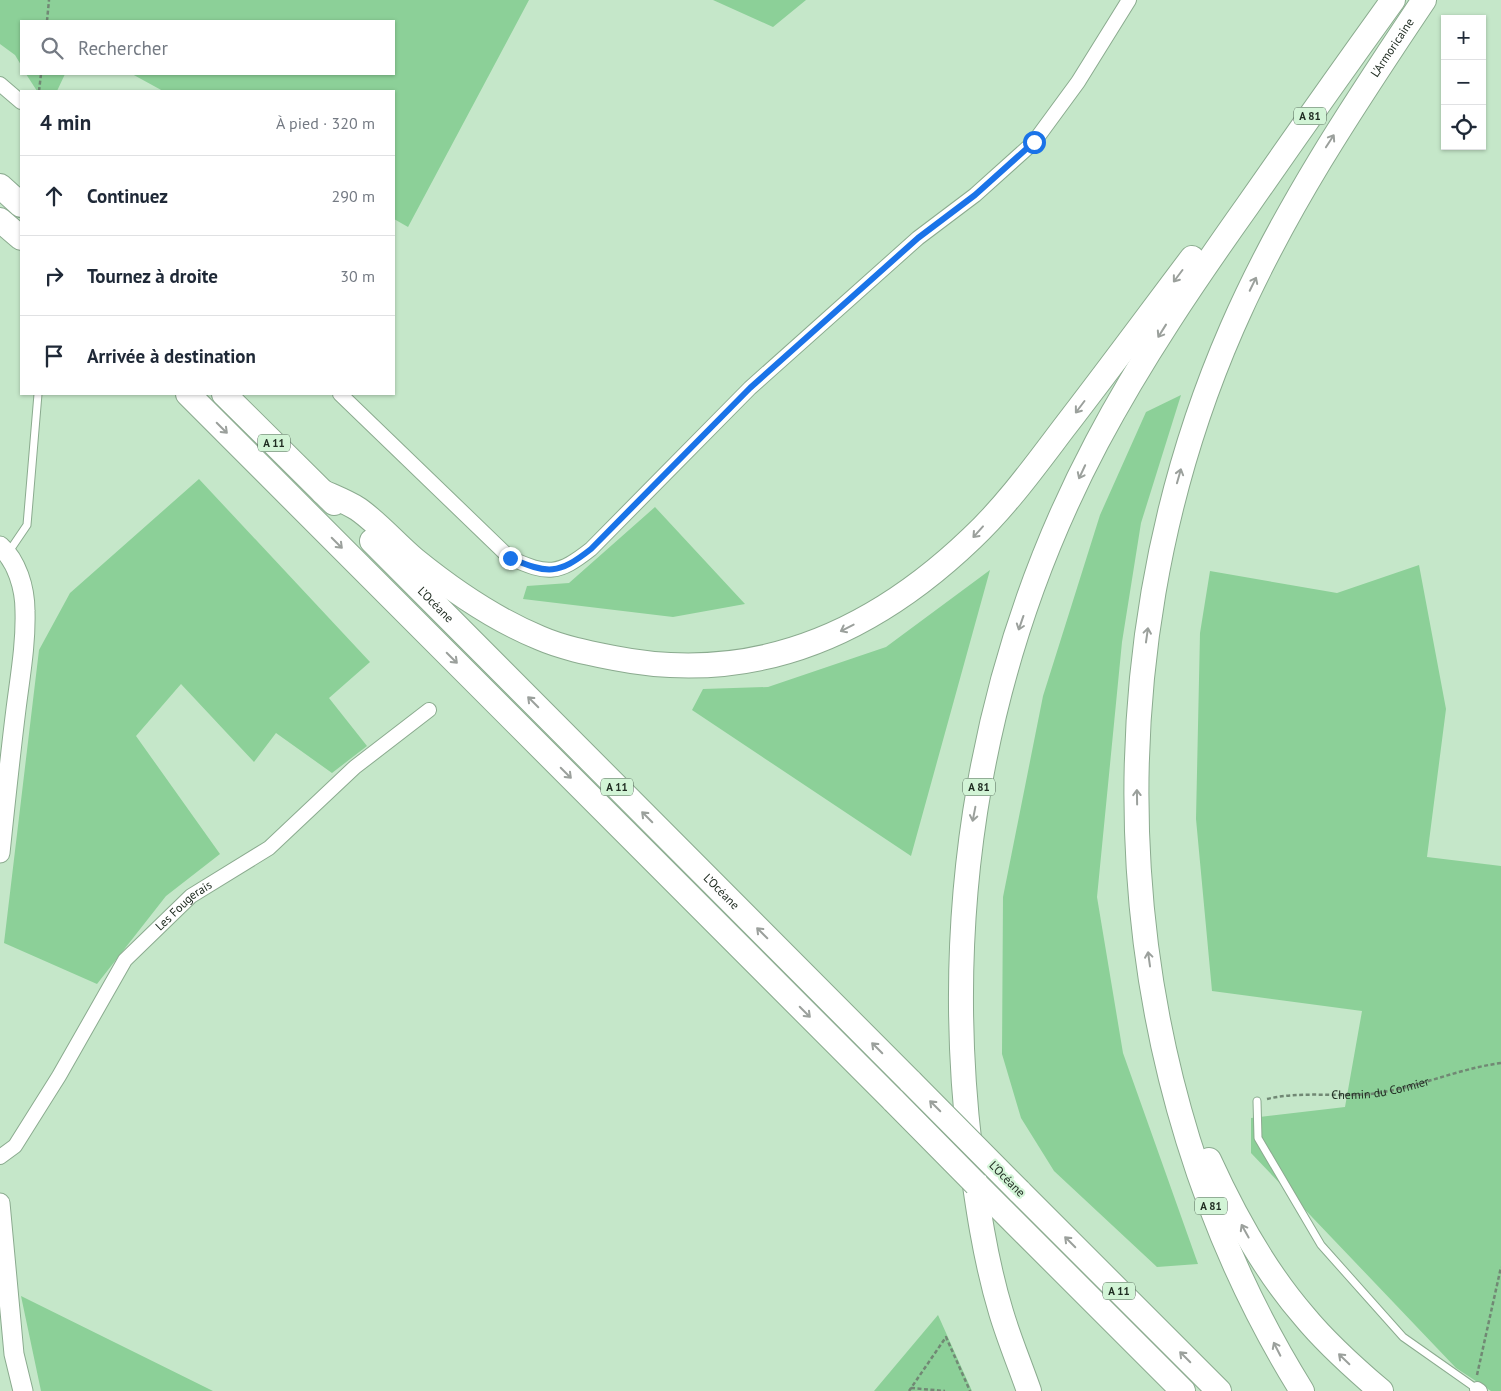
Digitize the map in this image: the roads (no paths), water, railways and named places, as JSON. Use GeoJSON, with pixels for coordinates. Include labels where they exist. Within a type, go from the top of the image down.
{"type":"FeatureCollection","features":[{"type":"Feature","properties":{"kind":"highway"},"geometry":{"type":"LineString","coordinates":[[323,492],[358,509],[417,561],[511,625],[542,639],[592,654],[644,664],[692,668],[783,654],[833,635],[874,614],[922,582],[980,530],[1037,464],[1338,61],[1388,0]]}},
{"type":"Feature","properties":{"kind":"highway","name":"A 81"},"geometry":{"type":"LineString","coordinates":[[1029,1391],[1001,1310],[977,1207],[964,1100],[960,1015],[962,916],[969,840],[986,751],[1009,656],[1056,528],[1096,444],[1134,376],[1195,280],[1393,0]]}},
{"type":"Feature","properties":{"kind":"highway","name":"L'Armoricaine"},"geometry":{"type":"LineString","coordinates":[[1157,1007],[1145,933],[1140,880],[1137,756],[1144,654],[1167,524],[1195,423],[1232,328],[1276,234],[1310,172],[1424,0]]}},
{"type":"Feature","properties":{"kind":"highway"},"geometry":{"type":"LineString","coordinates":[[0,186],[20,204]]}},
{"type":"Feature","properties":{"kind":"highway"},"geometry":{"type":"LineString","coordinates":[[0,220],[20,237]]}},
{"type":"Feature","properties":{"kind":"highway","name":"L’Océane"},"geometry":{"type":"LineString","coordinates":[[189,395],[1183,1391]]}},
{"type":"Feature","properties":{"kind":"highway","name":"L’Océane"},"geometry":{"type":"LineString","coordinates":[[225,395],[1219,1391]]}},
{"type":"Feature","properties":{"kind":"highway"},"geometry":{"type":"LineString","coordinates":[[1157,1007],[1176,1043],[1189,1100],[1209,1160],[1248,1237],[1270,1272],[1304,1317],[1345,1360],[1380,1391]]}},
{"type":"Feature","properties":{"kind":"highway","name":"A 81"},"geometry":{"type":"LineString","coordinates":[[1157,1007],[1176,1102],[1196,1167],[1244,1285],[1282,1359],[1302,1391]]}},
{"type":"Feature","properties":{"kind":"highway"},"geometry":{"type":"LineString","coordinates":[[1110,1318],[1127,1353],[1163,1391]]}},
{"type":"Feature","properties":{"kind":"street"},"geometry":{"type":"LineString","coordinates":[[341,395],[510,558],[530,567],[553,571],[573,563],[591,549],[750,388],[918,238],[975,195],[1034,142],[1078,82],[1130,0]]}},
{"type":"Feature","properties":{"kind":"street"},"geometry":{"type":"LineString","coordinates":[[0,84],[20,101]]}},
{"type":"Feature","properties":{"kind":"street"},"geometry":{"type":"LineString","coordinates":[[0,853],[23,646],[25,610],[21,582],[4,549]]}},
{"type":"Feature","properties":{"kind":"street","name":"Les Fougerais"},"geometry":{"type":"LineString","coordinates":[[0,1157],[15,1146],[54,1084],[125,960],[191,896],[269,848],[355,767],[429,710]]}},
{"type":"Feature","properties":{"kind":"street"},"geometry":{"type":"LineString","coordinates":[[0,1204],[14,1354],[23,1391]]}},
{"type":"Feature","properties":{"kind":"lane"},"geometry":{"type":"LineString","coordinates":[[4,549],[27,525],[38,395]]}},
{"type":"Feature","properties":{"kind":"lane"},"geometry":{"type":"LineString","coordinates":[[1257,1101],[1258,1138],[1321,1245],[1404,1337],[1478,1390]]}}]}
